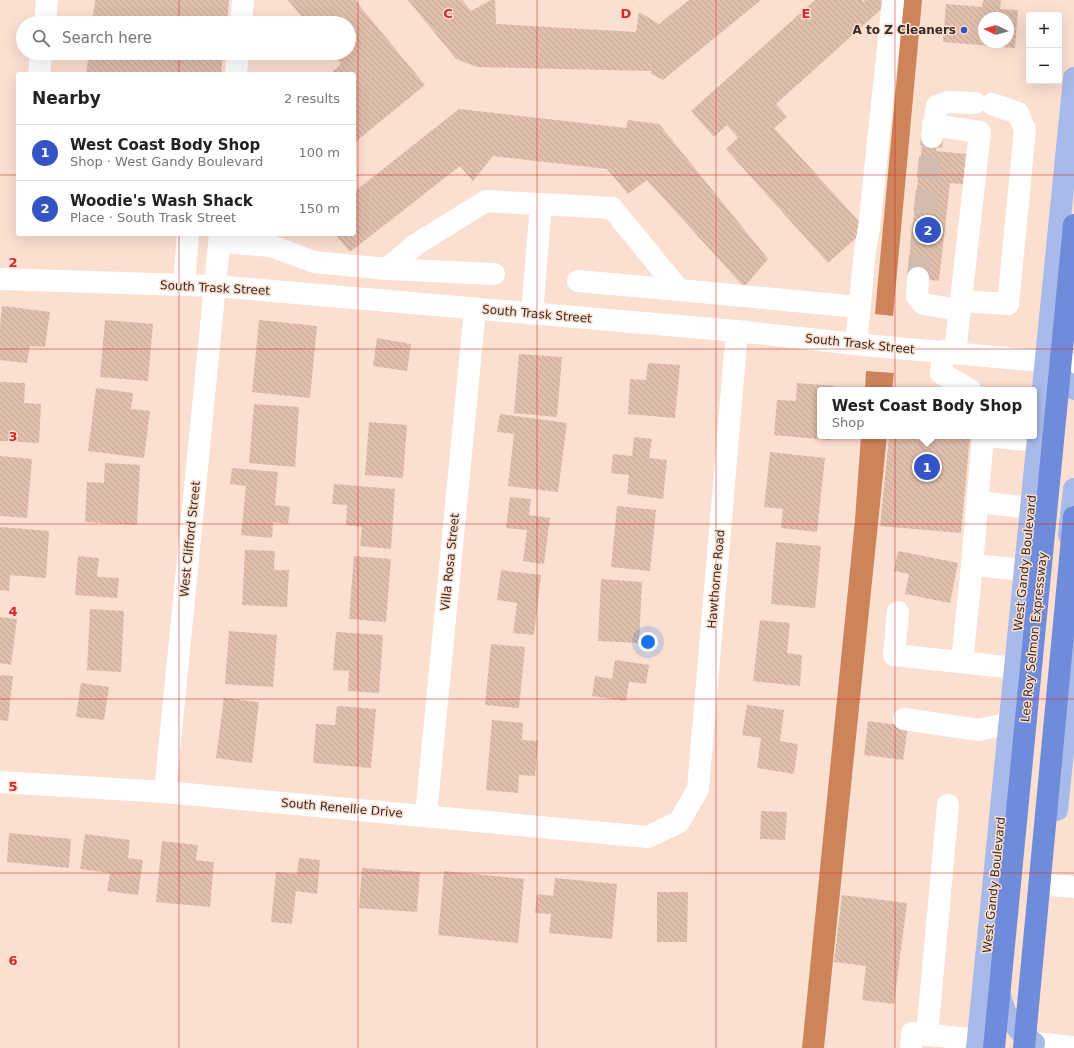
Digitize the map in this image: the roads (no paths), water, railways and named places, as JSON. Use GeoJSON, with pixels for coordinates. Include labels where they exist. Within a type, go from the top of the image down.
{"type":"FeatureCollection","features":[{"type":"Feature","properties":{"kind":"highway","name":"Lee Roy Selmon Expressway"},"geometry":{"type":"LineString","coordinates":[[986,1046],[1074,225]]}},
{"type":"Feature","properties":{"kind":"highway"},"geometry":{"type":"LineString","coordinates":[[1030,1046],[1074,517]]}},
{"type":"Feature","properties":{"kind":"main road","name":"West Gandy Boulevard"},"geometry":{"type":"LineString","coordinates":[[986,1046],[1015,668],[1074,85]]}},
{"type":"Feature","properties":{"kind":"main road"},"geometry":{"type":"LineString","coordinates":[[1074,197],[1062,315],[1072,349],[1074,350]]}},
{"type":"Feature","properties":{"kind":"main road"},"geometry":{"type":"LineString","coordinates":[[1045,362],[1074,389]]}},
{"type":"Feature","properties":{"kind":"main road"},"geometry":{"type":"LineString","coordinates":[[1068,703],[1057,653],[1062,593],[1074,489]]}},
{"type":"Feature","properties":{"kind":"main road"},"geometry":{"type":"LineString","coordinates":[[1030,1046],[1050,885],[1068,760],[1068,703],[1074,645]]}},
{"type":"Feature","properties":{"kind":"main road"},"geometry":{"type":"LineString","coordinates":[[1010,723],[1018,761],[996,984],[1005,1012],[1030,1046]]}},
{"type":"Feature","properties":{"kind":"street"},"geometry":{"type":"LineString","coordinates":[[46,16],[47,0]]}},
{"type":"Feature","properties":{"kind":"street"},"geometry":{"type":"LineString","coordinates":[[242,16],[243,0]]}},
{"type":"Feature","properties":{"kind":"street"},"geometry":{"type":"LineString","coordinates":[[860,344],[859,307],[870,220],[893,0]]}},
{"type":"Feature","properties":{"kind":"street"},"geometry":{"type":"LineString","coordinates":[[39,72],[40,60]]}},
{"type":"Feature","properties":{"kind":"street"},"geometry":{"type":"LineString","coordinates":[[236,72],[237,60]]}},
{"type":"Feature","properties":{"kind":"street"},"geometry":{"type":"LineString","coordinates":[[918,278],[917,296],[924,304],[961,305],[1008,304],[1025,130],[1018,112],[984,103],[948,102],[937,106],[933,131],[980,132],[961,305],[949,352],[941,373],[965,387]]}},
{"type":"Feature","properties":{"kind":"street"},"geometry":{"type":"LineString","coordinates":[[388,269],[415,245],[486,201],[612,208],[679,290]]}},
{"type":"Feature","properties":{"kind":"street"},"geometry":{"type":"LineString","coordinates":[[532,314],[541,204]]}},
{"type":"Feature","properties":{"kind":"street"},"geometry":{"type":"LineString","coordinates":[[184,285],[188,236]]}},
{"type":"Feature","properties":{"kind":"street"},"geometry":{"type":"LineString","coordinates":[[220,238],[271,246],[314,262],[388,269],[494,274]]}},
{"type":"Feature","properties":{"kind":"street","name":"West Clifford Street"},"geometry":{"type":"LineString","coordinates":[[165,792],[220,238]]}},
{"type":"Feature","properties":{"kind":"street","name":"South Trask Street"},"geometry":{"type":"LineString","coordinates":[[0,279],[215,286],[737,331],[1074,364]]}},
{"type":"Feature","properties":{"kind":"street"},"geometry":{"type":"LineString","coordinates":[[578,280],[859,307]]}},
{"type":"Feature","properties":{"kind":"street","name":"Villa Rosa Street"},"geometry":{"type":"LineString","coordinates":[[426,815],[475,309]]}},
{"type":"Feature","properties":{"kind":"street","name":"Hawthorne Road"},"geometry":{"type":"LineString","coordinates":[[679,822],[698,789],[737,331]]}},
{"type":"Feature","properties":{"kind":"street"},"geometry":{"type":"LineString","coordinates":[[962,662],[984,439]]}},
{"type":"Feature","properties":{"kind":"street"},"geometry":{"type":"LineString","coordinates":[[1016,439],[1038,441]]}},
{"type":"Feature","properties":{"kind":"street"},"geometry":{"type":"LineString","coordinates":[[978,502],[1031,508]]}},
{"type":"Feature","properties":{"kind":"street"},"geometry":{"type":"LineString","coordinates":[[972,565],[1025,570]]}},
{"type":"Feature","properties":{"kind":"street"},"geometry":{"type":"LineString","coordinates":[[898,612],[894,655],[1015,668]]}},
{"type":"Feature","properties":{"kind":"street"},"geometry":{"type":"LineString","coordinates":[[904,720],[979,730],[1010,723]]}},
{"type":"Feature","properties":{"kind":"street","name":"South Renellie Drive"},"geometry":{"type":"LineString","coordinates":[[0,782],[165,792],[426,815],[648,837],[679,822]]}},
{"type":"Feature","properties":{"kind":"street"},"geometry":{"type":"LineString","coordinates":[[927,1035],[948,805]]}},
{"type":"Feature","properties":{"kind":"street"},"geometry":{"type":"LineString","coordinates":[[1050,885],[1074,887]]}},
{"type":"Feature","properties":{"kind":"street"},"geometry":{"type":"LineString","coordinates":[[911,1048],[912,1033],[986,1046]]}},
{"type":"Feature","properties":{"kind":"street"},"geometry":{"type":"LineString","coordinates":[[1030,1046],[1074,1047]]}},
{"type":"Feature","properties":{"kind":"tunnel"},"geometry":{"type":"LineString","coordinates":[[918,278],[932,137]]}},
{"type":"Feature","properties":{"kind":"place","name":"A to Z Cleaners"},"geometry":{"type":"Point","coordinates":[964,30]}},
{"type":"Feature","properties":{"kind":"place","name":"Woodie's Wash Shack"},"geometry":{"type":"Point","coordinates":[928,230]}},
{"type":"Feature","properties":{"kind":"place","name":"West Coast Body Shop"},"geometry":{"type":"Point","coordinates":[927,467]}}]}
